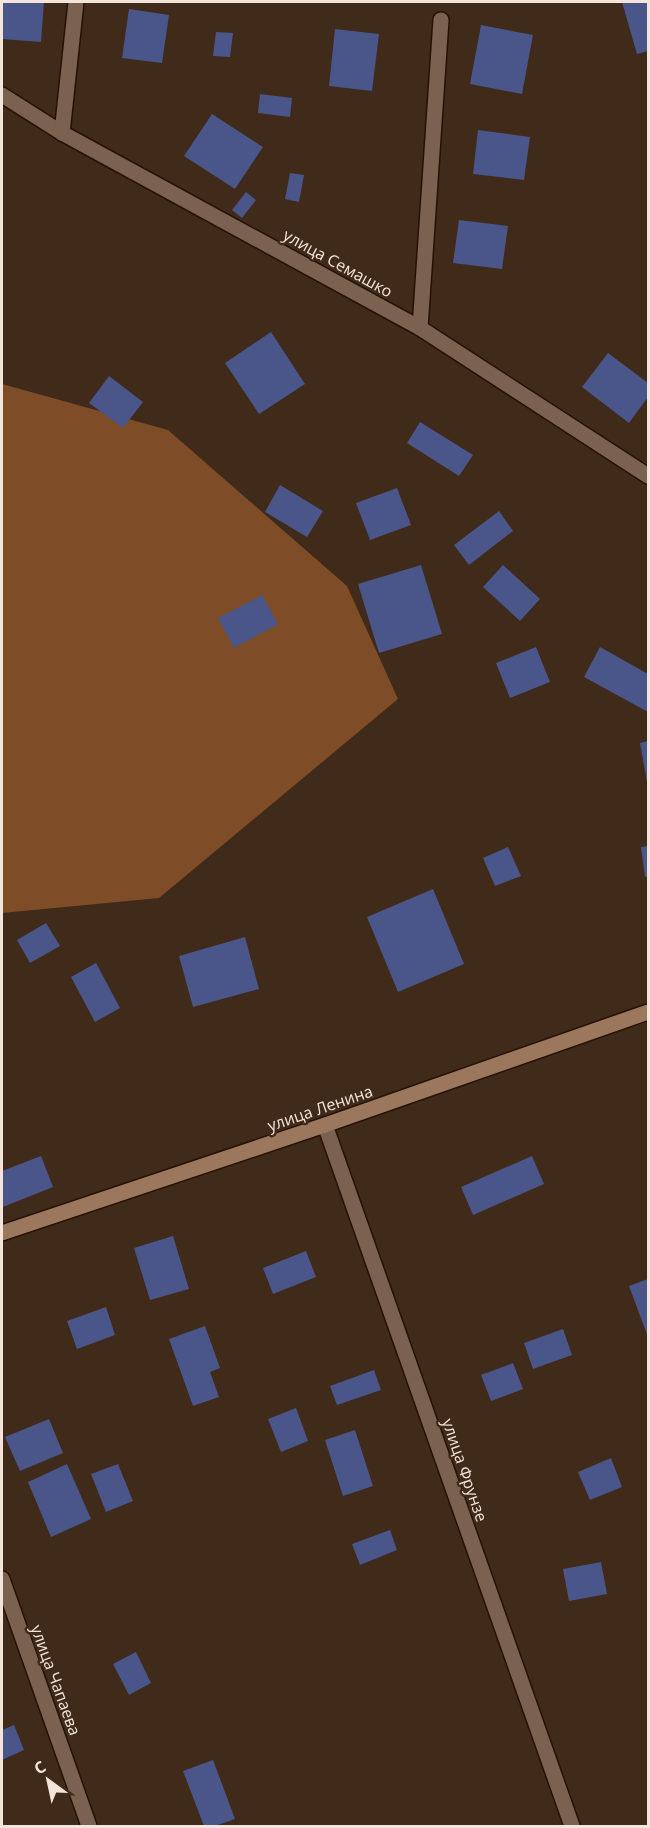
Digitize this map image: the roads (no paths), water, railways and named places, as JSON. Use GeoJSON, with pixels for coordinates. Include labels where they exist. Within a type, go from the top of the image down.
{"type":"FeatureCollection","features":[{"type":"Feature","properties":{"kind":"street"},"geometry":{"type":"LineString","coordinates":[[62,133],[76,2]]}},
{"type":"Feature","properties":{"kind":"street"},"geometry":{"type":"LineString","coordinates":[[420,328],[441,20]]}},
{"type":"Feature","properties":{"kind":"street","name":"улица Семашко"},"geometry":{"type":"LineString","coordinates":[[2,95],[62,133],[420,328],[648,476]]}},
{"type":"Feature","properties":{"kind":"street","name":"улица Ленина"},"geometry":{"type":"LineString","coordinates":[[2,1233],[325,1125],[648,1012]]}},
{"type":"Feature","properties":{"kind":"street","name":"улица Фрунзе"},"geometry":{"type":"LineString","coordinates":[[325,1125],[572,1827]]}},
{"type":"Feature","properties":{"kind":"street","name":"улица Чапаева"},"geometry":{"type":"LineString","coordinates":[[2,1579],[89,1827]]}}]}
